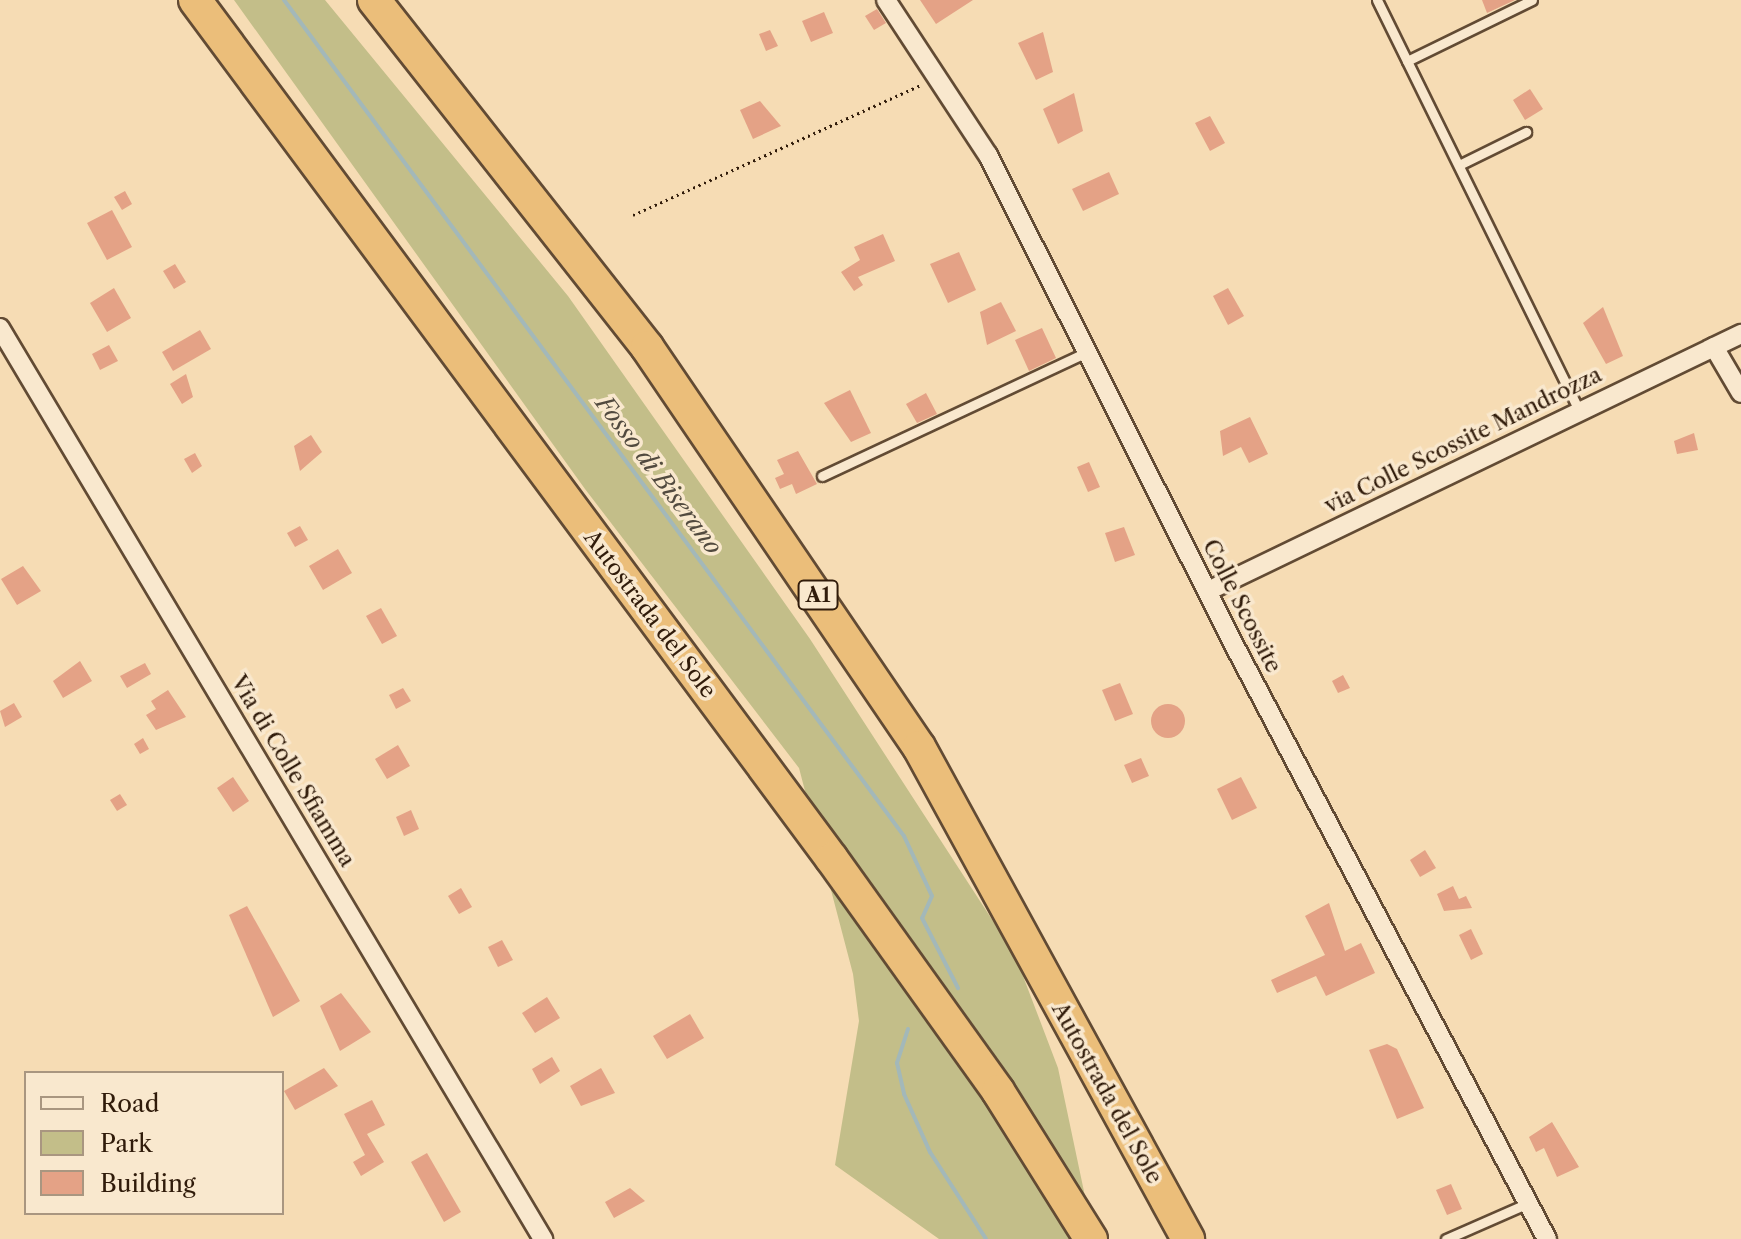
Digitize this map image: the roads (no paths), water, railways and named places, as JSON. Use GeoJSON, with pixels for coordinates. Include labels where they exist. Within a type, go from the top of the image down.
{"type":"FeatureCollection","features":[{"type":"Feature","properties":{"kind":"highway","name":"Autostrada del Sole"},"geometry":{"type":"LineString","coordinates":[[195,0],[832,859],[998,1091],[1091,1239]]}},
{"type":"Feature","properties":{"kind":"highway","name":"Autostrada del Sole"},"geometry":{"type":"LineString","coordinates":[[374,0],[647,347],[919,747],[1188,1239]]}},
{"type":"Feature","properties":{"kind":"street","name":"Colle Scossite"},"geometry":{"type":"LineString","coordinates":[[886,0],[941,76],[1089,351],[1208,591],[1547,1239]]}},
{"type":"Feature","properties":{"kind":"street","name":"Via di Colle Sfiamma"},"geometry":{"type":"LineString","coordinates":[[0,328],[543,1239]]}},
{"type":"Feature","properties":{"kind":"street","name":"via Colle Scossite Mandrozza"},"geometry":{"type":"LineString","coordinates":[[1208,591],[1741,334]]}},
{"type":"Feature","properties":{"kind":"street"},"geometry":{"type":"LineString","coordinates":[[1714,347],[1741,393]]}},
{"type":"Feature","properties":{"kind":"lane"},"geometry":{"type":"LineString","coordinates":[[1377,0],[1579,410]]}},
{"type":"Feature","properties":{"kind":"lane"},"geometry":{"type":"LineString","coordinates":[[1407,61],[1532,0]]}},
{"type":"Feature","properties":{"kind":"lane"},"geometry":{"type":"LineString","coordinates":[[1459,165],[1526,132]]}},
{"type":"Feature","properties":{"kind":"lane"},"geometry":{"type":"LineString","coordinates":[[822,476],[1089,351]]}},
{"type":"Feature","properties":{"kind":"lane"},"geometry":{"type":"LineString","coordinates":[[1446,1239],[1528,1203]]}},
{"type":"Feature","properties":{"kind":"waterway","name":"Fosso di Biserano"},"geometry":{"type":"LineString","coordinates":[[284,0],[904,836],[932,896],[922,918],[958,988]]}},
{"type":"Feature","properties":{"kind":"waterway","name":"Fosso di Biserano"},"geometry":{"type":"LineString","coordinates":[[908,1029],[897,1063],[904,1094],[930,1152],[986,1239]]}}]}
